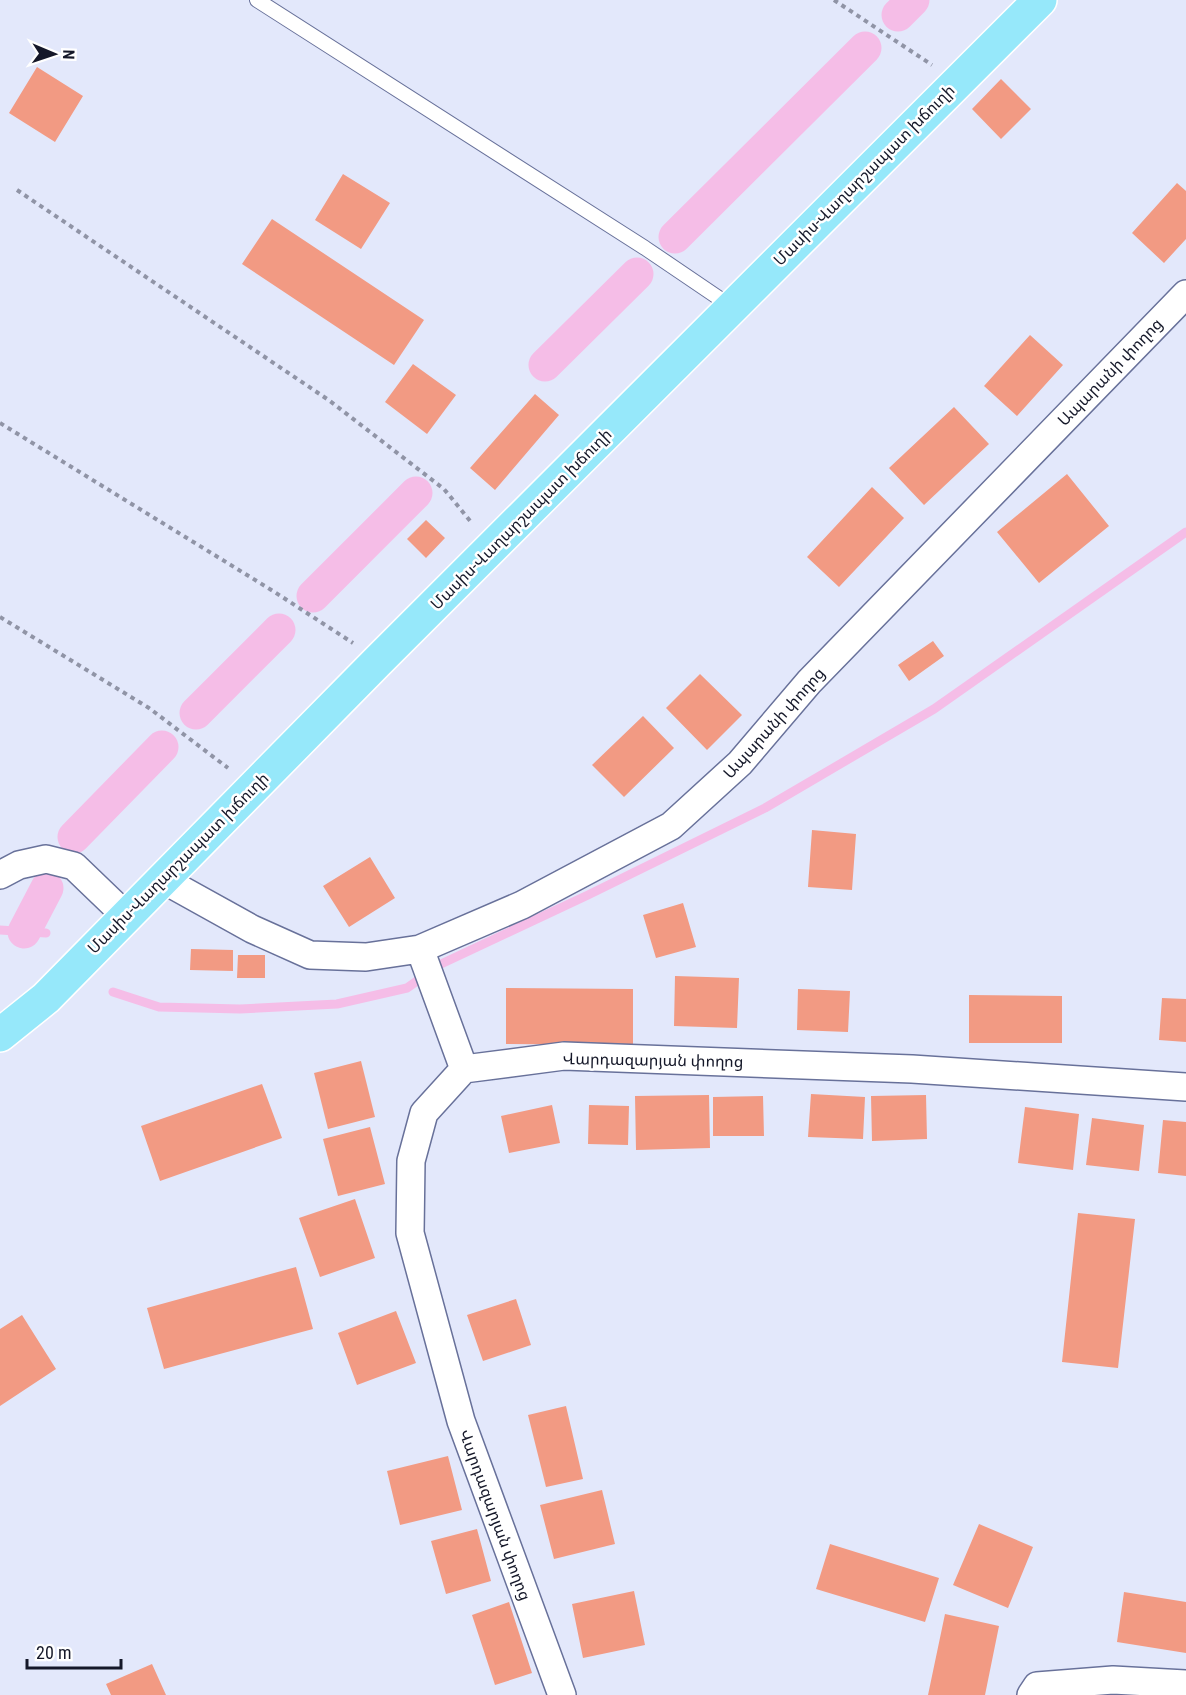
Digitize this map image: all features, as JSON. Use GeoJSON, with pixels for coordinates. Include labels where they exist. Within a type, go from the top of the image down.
{"type":"FeatureCollection","features":[{"type":"Feature","properties":{"kind":"main road","name":"Մասիս-Վաղարշապատ խճուղի"},"geometry":{"type":"LineString","coordinates":[[0,1035],[46,998],[125,915],[1040,0]]}},
{"type":"Feature","properties":{"kind":"street","name":"Ապարանի փողոց"},"geometry":{"type":"LineString","coordinates":[[162,879],[252,929],[310,955],[366,957],[420,949],[522,905],[671,826],[740,763],[809,682],[1186,294]]}},
{"type":"Feature","properties":{"kind":"street"},"geometry":{"type":"LineString","coordinates":[[0,875],[19,866],[46,859],[74,866],[125,915]]}},
{"type":"Feature","properties":{"kind":"street"},"geometry":{"type":"LineString","coordinates":[[420,949],[464,1069]]}},
{"type":"Feature","properties":{"kind":"street","name":"Վարդազարյան փողոց"},"geometry":{"type":"LineString","coordinates":[[562,1695],[461,1421],[410,1233],[411,1161],[424,1113],[464,1069],[564,1056],[912,1069],[1186,1087]]}},
{"type":"Feature","properties":{"kind":"street"},"geometry":{"type":"LineString","coordinates":[[1031,1695],[1037,1686],[1102,1681],[1186,1683]]}},
{"type":"Feature","properties":{"kind":"lane"},"geometry":{"type":"LineString","coordinates":[[257,0],[645,248],[732,307]]}},
{"type":"Feature","properties":{"kind":"path"},"geometry":{"type":"LineString","coordinates":[[834,0],[957,82]]}},
{"type":"Feature","properties":{"kind":"path"},"geometry":{"type":"LineString","coordinates":[[17,190],[330,400],[444,489],[493,548]]}},
{"type":"Feature","properties":{"kind":"path"},"geometry":{"type":"LineString","coordinates":[[0,423],[340,633],[377,662]]}},
{"type":"Feature","properties":{"kind":"path"},"geometry":{"type":"LineString","coordinates":[[0,616],[150,708],[252,788]]}},
{"type":"Feature","properties":{"kind":"building"},"geometry":{"type":"Polygon","coordinates":[[[37,67],[83,96],[55,142],[9,113],[37,67]]]}},
{"type":"Feature","properties":{"kind":"building"},"geometry":{"type":"Polygon","coordinates":[[[1001,79],[1031,109],[1001,139],[972,109],[1001,79]]]}},
{"type":"Feature","properties":{"kind":"building"},"geometry":{"type":"Polygon","coordinates":[[[343,174],[390,203],[361,249],[315,220],[343,174]]]}},
{"type":"Feature","properties":{"kind":"building"},"geometry":{"type":"Polygon","coordinates":[[[1177,183],[1186,191],[1186,239],[1164,263],[1132,233],[1177,183]]]}},
{"type":"Feature","properties":{"kind":"building"},"geometry":{"type":"Polygon","coordinates":[[[272,219],[424,320],[394,365],[242,264],[272,219]]]}},
{"type":"Feature","properties":{"kind":"building"},"geometry":{"type":"Polygon","coordinates":[[[1030,335],[1063,365],[1017,416],[984,386],[1030,335]]]}},
{"type":"Feature","properties":{"kind":"building"},"geometry":{"type":"Polygon","coordinates":[[[413,364],[456,395],[427,434],[385,402],[413,364]]]}},
{"type":"Feature","properties":{"kind":"building"},"geometry":{"type":"Polygon","coordinates":[[[535,394],[559,415],[495,490],[470,468],[535,394]]]}},
{"type":"Feature","properties":{"kind":"building"},"geometry":{"type":"Polygon","coordinates":[[[954,407],[989,444],[924,505],[889,468],[954,407]]]}},
{"type":"Feature","properties":{"kind":"building"},"geometry":{"type":"Polygon","coordinates":[[[1067,474],[1109,526],[1039,583],[997,532],[1067,474]]]}},
{"type":"Feature","properties":{"kind":"building"},"geometry":{"type":"Polygon","coordinates":[[[872,487],[904,518],[839,587],[807,557],[872,487]]]}},
{"type":"Feature","properties":{"kind":"building"},"geometry":{"type":"Polygon","coordinates":[[[426,520],[445,538],[426,558],[407,539],[426,520]]]}},
{"type":"Feature","properties":{"kind":"building"},"geometry":{"type":"Polygon","coordinates":[[[933,641],[944,656],[909,681],[898,665],[933,641]]]}},
{"type":"Feature","properties":{"kind":"building"},"geometry":{"type":"Polygon","coordinates":[[[700,674],[742,715],[707,750],[666,708],[700,674]]]}},
{"type":"Feature","properties":{"kind":"building"},"geometry":{"type":"Polygon","coordinates":[[[643,716],[674,748],[624,797],[592,765],[643,716]]]}},
{"type":"Feature","properties":{"kind":"building"},"geometry":{"type":"Polygon","coordinates":[[[812,830],[856,834],[852,890],[808,887],[812,830]]]}},
{"type":"Feature","properties":{"kind":"building"},"geometry":{"type":"Polygon","coordinates":[[[370,857],[395,898],[349,927],[323,886],[370,857]]]}},
{"type":"Feature","properties":{"kind":"building"},"geometry":{"type":"Polygon","coordinates":[[[683,903],[696,947],[656,958],[643,915],[683,903]]]}},
{"type":"Feature","properties":{"kind":"building"},"geometry":{"type":"Polygon","coordinates":[[[191,949],[233,950],[233,971],[190,970],[191,949]]]}},
{"type":"Feature","properties":{"kind":"building"},"geometry":{"type":"Polygon","coordinates":[[[238,955],[265,955],[265,978],[237,978],[238,955]]]}},
{"type":"Feature","properties":{"kind":"building"},"geometry":{"type":"Polygon","coordinates":[[[675,976],[739,978],[737,1028],[674,1026],[675,976]]]}},
{"type":"Feature","properties":{"kind":"building"},"geometry":{"type":"Polygon","coordinates":[[[506,988],[633,989],[633,1045],[506,1044],[506,988]]]}},
{"type":"Feature","properties":{"kind":"building"},"geometry":{"type":"Polygon","coordinates":[[[798,989],[850,991],[848,1032],[797,1030],[798,989]]]}},
{"type":"Feature","properties":{"kind":"building"},"geometry":{"type":"Polygon","coordinates":[[[969,995],[1062,996],[1062,1043],[969,1043],[969,995]]]}},
{"type":"Feature","properties":{"kind":"building"},"geometry":{"type":"Polygon","coordinates":[[[1162,998],[1186,999],[1186,1042],[1159,1040],[1162,998]]]}},
{"type":"Feature","properties":{"kind":"building"},"geometry":{"type":"Polygon","coordinates":[[[361,1061],[375,1117],[328,1129],[314,1073],[361,1061]]]}},
{"type":"Feature","properties":{"kind":"building"},"geometry":{"type":"Polygon","coordinates":[[[262,1084],[282,1138],[160,1181],[141,1126],[262,1084]]]}},
{"type":"Feature","properties":{"kind":"building"},"geometry":{"type":"Polygon","coordinates":[[[811,1094],[865,1097],[863,1139],[808,1137],[811,1094]]]}},
{"type":"Feature","properties":{"kind":"building"},"geometry":{"type":"Polygon","coordinates":[[[709,1095],[710,1148],[636,1150],[635,1096],[709,1095]]]}},
{"type":"Feature","properties":{"kind":"building"},"geometry":{"type":"Polygon","coordinates":[[[926,1095],[927,1139],[872,1141],[871,1096],[926,1095]]]}},
{"type":"Feature","properties":{"kind":"building"},"geometry":{"type":"Polygon","coordinates":[[[763,1096],[764,1136],[713,1136],[713,1097],[763,1096]]]}},
{"type":"Feature","properties":{"kind":"building"},"geometry":{"type":"Polygon","coordinates":[[[552,1105],[560,1143],[509,1153],[501,1116],[552,1105]]]}},
{"type":"Feature","properties":{"kind":"building"},"geometry":{"type":"Polygon","coordinates":[[[589,1105],[629,1106],[628,1145],[588,1144],[589,1105]]]}},
{"type":"Feature","properties":{"kind":"building"},"geometry":{"type":"Polygon","coordinates":[[[1025,1107],[1079,1114],[1073,1170],[1018,1163],[1025,1107]]]}},
{"type":"Feature","properties":{"kind":"building"},"geometry":{"type":"Polygon","coordinates":[[[1092,1118],[1144,1125],[1139,1171],[1086,1165],[1092,1118]]]}},
{"type":"Feature","properties":{"kind":"building"},"geometry":{"type":"Polygon","coordinates":[[[1163,1120],[1186,1122],[1186,1176],[1158,1173],[1163,1120]]]}},
{"type":"Feature","properties":{"kind":"building"},"geometry":{"type":"Polygon","coordinates":[[[370,1127],[385,1184],[338,1196],[323,1139],[370,1127]]]}},
{"type":"Feature","properties":{"kind":"building"},"geometry":{"type":"Polygon","coordinates":[[[355,1199],[375,1258],[320,1277],[299,1218],[355,1199]]]}},
{"type":"Feature","properties":{"kind":"building"},"geometry":{"type":"Polygon","coordinates":[[[1078,1213],[1135,1219],[1118,1368],[1062,1362],[1078,1213]]]}},
{"type":"Feature","properties":{"kind":"building"},"geometry":{"type":"Polygon","coordinates":[[[296,1267],[313,1329],[164,1369],[147,1308],[296,1267]]]}},
{"type":"Feature","properties":{"kind":"building"},"geometry":{"type":"Polygon","coordinates":[[[516,1299],[531,1345],[483,1361],[467,1315],[516,1299]]]}},
{"type":"Feature","properties":{"kind":"building"},"geometry":{"type":"Polygon","coordinates":[[[396,1311],[416,1363],[357,1385],[338,1333],[396,1311]]]}},
{"type":"Feature","properties":{"kind":"building"},"geometry":{"type":"Polygon","coordinates":[[[22,1315],[56,1369],[0,1406],[0,1329],[22,1315]]]}},
{"type":"Feature","properties":{"kind":"building"},"geometry":{"type":"Polygon","coordinates":[[[566,1406],[583,1479],[546,1487],[528,1415],[566,1406]]]}},
{"type":"Feature","properties":{"kind":"building"},"geometry":{"type":"Polygon","coordinates":[[[448,1456],[462,1510],[400,1525],[387,1471],[448,1456]]]}},
{"type":"Feature","properties":{"kind":"building"},"geometry":{"type":"Polygon","coordinates":[[[602,1490],[615,1544],[554,1559],[540,1505],[602,1490]]]}},
{"type":"Feature","properties":{"kind":"building"},"geometry":{"type":"Polygon","coordinates":[[[979,1524],[1033,1547],[1008,1608],[953,1585],[979,1524]]]}},
{"type":"Feature","properties":{"kind":"building"},"geometry":{"type":"Polygon","coordinates":[[[477,1529],[491,1581],[446,1594],[431,1541],[477,1529]]]}},
{"type":"Feature","properties":{"kind":"building"},"geometry":{"type":"Polygon","coordinates":[[[830,1544],[939,1578],[925,1622],[816,1589],[830,1544]]]}},
{"type":"Feature","properties":{"kind":"building"},"geometry":{"type":"Polygon","coordinates":[[[634,1591],[645,1645],[583,1658],[572,1604],[634,1591]]]}},
{"type":"Feature","properties":{"kind":"building"},"geometry":{"type":"Polygon","coordinates":[[[1124,1592],[1186,1602],[1186,1653],[1117,1642],[1124,1592]]]}},
{"type":"Feature","properties":{"kind":"building"},"geometry":{"type":"Polygon","coordinates":[[[509,1602],[532,1673],[495,1685],[472,1615],[509,1602]]]}},
{"type":"Feature","properties":{"kind":"building"},"geometry":{"type":"Polygon","coordinates":[[[945,1614],[999,1626],[985,1695],[928,1695],[945,1614]]]}},
{"type":"Feature","properties":{"kind":"building"},"geometry":{"type":"Polygon","coordinates":[[[152,1664],[166,1695],[111,1695],[106,1684],[152,1664]]]}},
{"type":"Feature","properties":{"kind":"waterway"},"geometry":{"type":"LineString","coordinates":[[898,15],[913,0]]}},
{"type":"Feature","properties":{"kind":"waterway"},"geometry":{"type":"LineString","coordinates":[[675,237],[865,48]]}},
{"type":"Feature","properties":{"kind":"waterway"},"geometry":{"type":"LineString","coordinates":[[545,365],[637,274]]}},
{"type":"Feature","properties":{"kind":"waterway"},"geometry":{"type":"LineString","coordinates":[[313,596],[416,493]]}},
{"type":"Feature","properties":{"kind":"waterway"},"geometry":{"type":"LineString","coordinates":[[113,992],[159,1007],[240,1009],[337,1004],[407,988],[441,964],[765,808],[934,709],[1186,532]]}},
{"type":"Feature","properties":{"kind":"waterway"},"geometry":{"type":"LineString","coordinates":[[196,713],[279,630]]}},
{"type":"Feature","properties":{"kind":"waterway"},"geometry":{"type":"LineString","coordinates":[[74,837],[162,747]]}},
{"type":"Feature","properties":{"kind":"waterway"},"geometry":{"type":"LineString","coordinates":[[24,932],[47,888]]}},
{"type":"Feature","properties":{"kind":"waterway"},"geometry":{"type":"LineString","coordinates":[[0,930],[46,933]]}}]}
